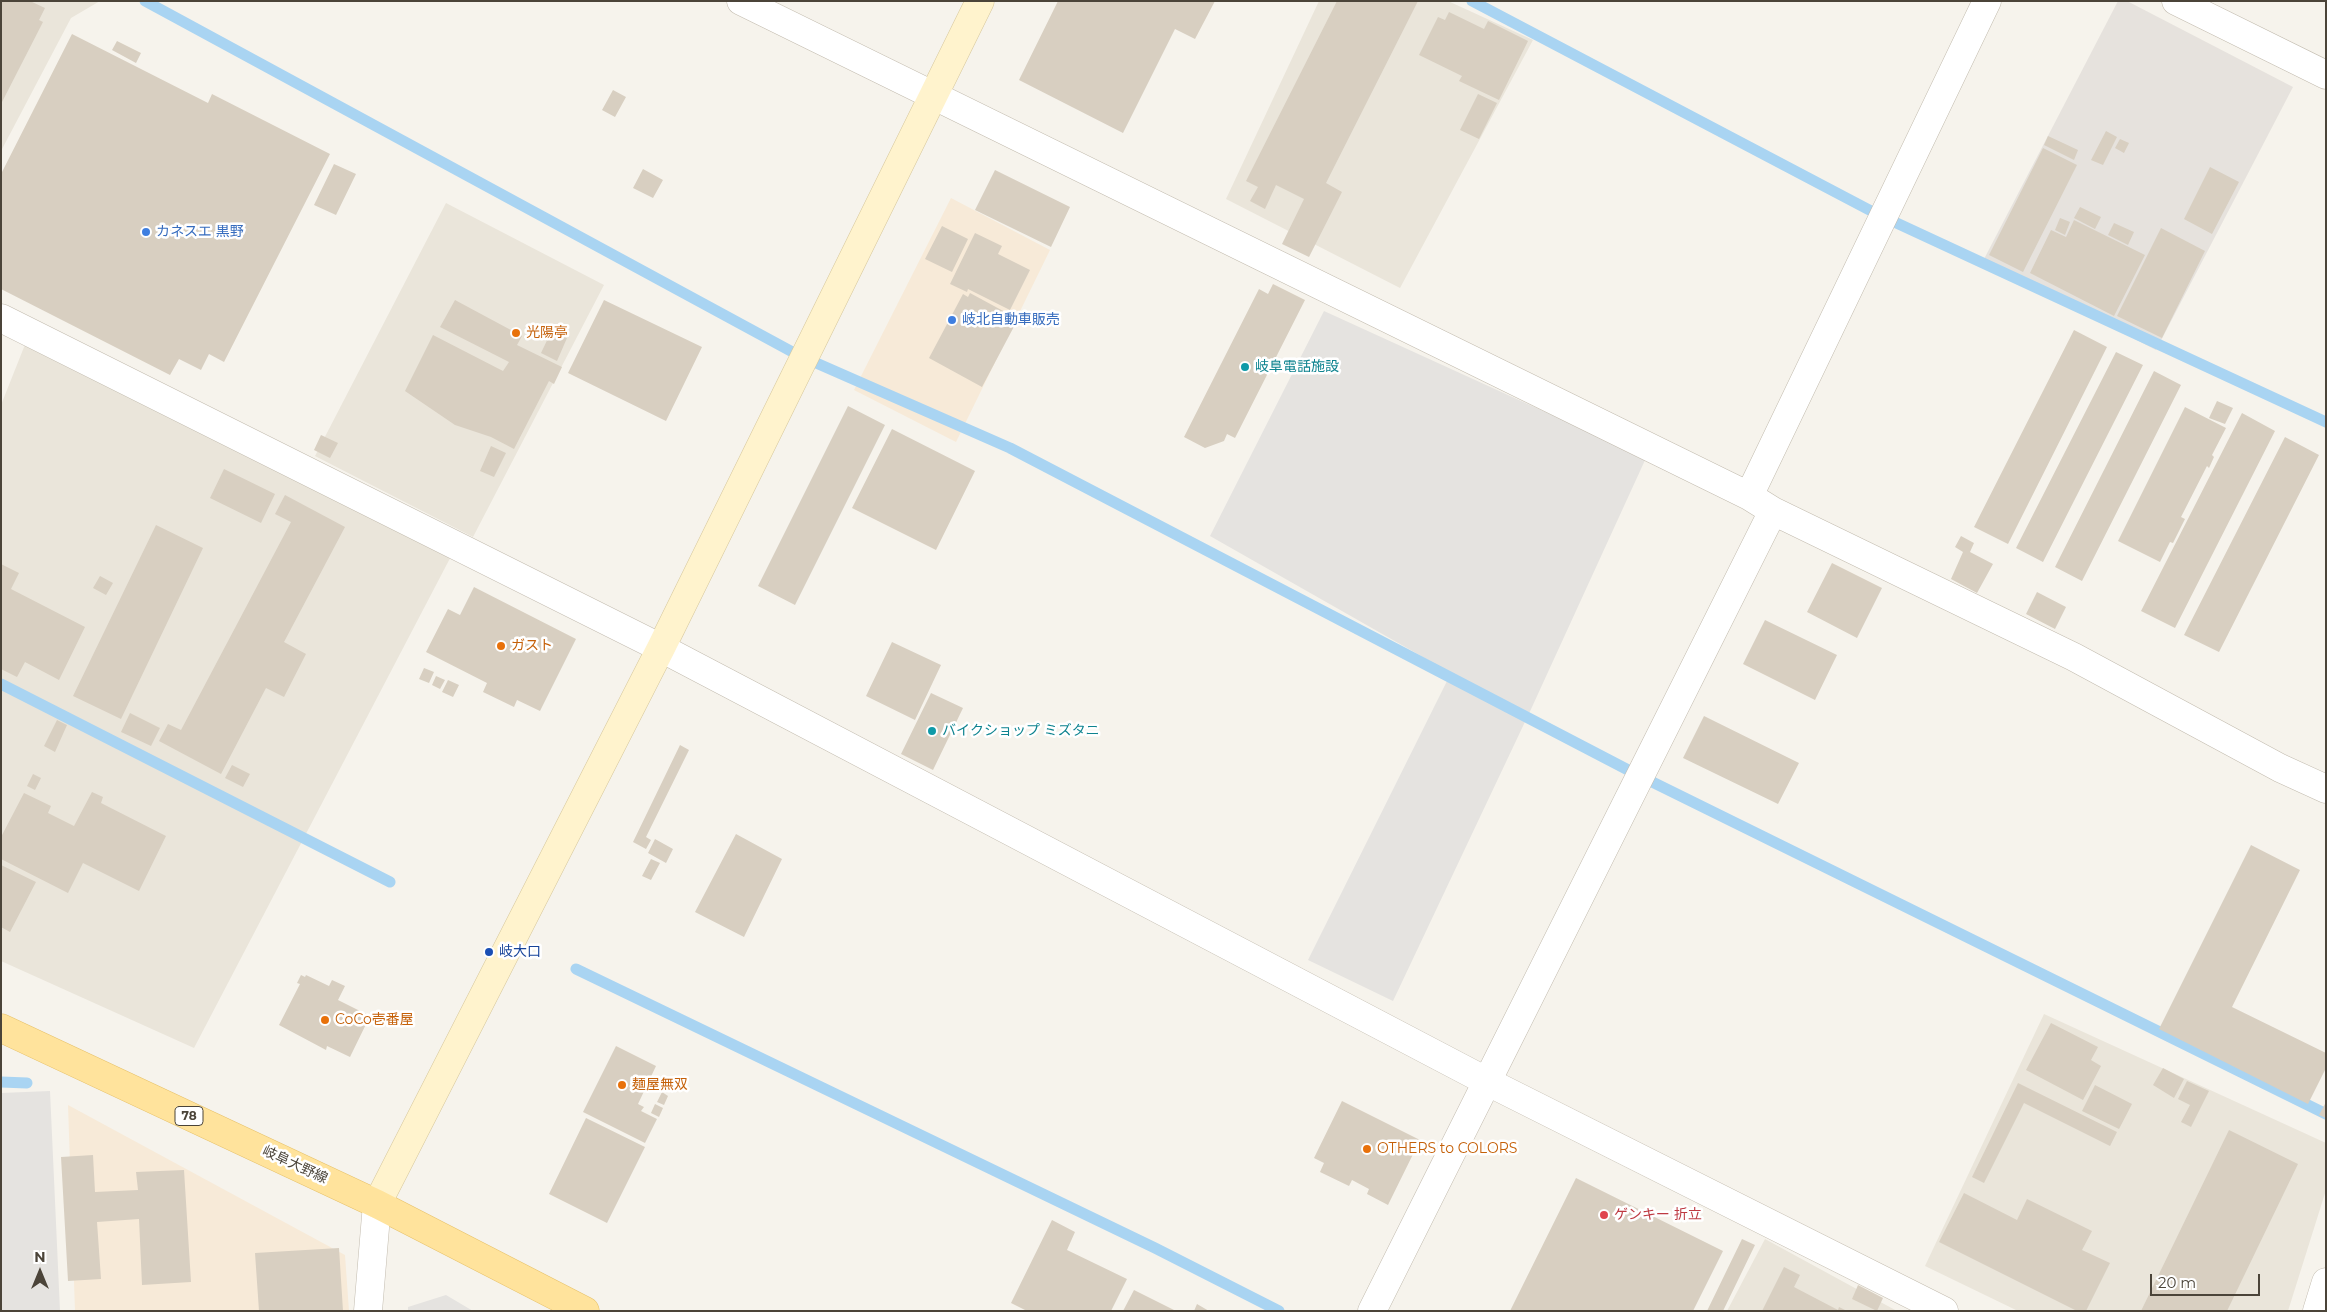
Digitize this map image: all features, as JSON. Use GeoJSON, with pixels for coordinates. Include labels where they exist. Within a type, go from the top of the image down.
{"type":"FeatureCollection","features":[{"type":"Feature","properties":{"kind":"main road","name":"岐阜大野線"},"geometry":{"type":"LineString","coordinates":[[1,1028],[377,1204],[585,1311]]}},
{"type":"Feature","properties":{"kind":"street"},"geometry":{"type":"LineString","coordinates":[[742,1],[1749,496],[1773,511],[2074,657],[2280,768],[2326,789]]}},
{"type":"Feature","properties":{"kind":"street"},"geometry":{"type":"LineString","coordinates":[[368,1311],[377,1204],[660,648],[980,1]]}},
{"type":"Feature","properties":{"kind":"street"},"geometry":{"type":"LineString","coordinates":[[1749,496],[1987,1]]}},
{"type":"Feature","properties":{"kind":"street"},"geometry":{"type":"LineString","coordinates":[[2176,1],[2326,75]]}},
{"type":"Feature","properties":{"kind":"street"},"geometry":{"type":"LineString","coordinates":[[1,318],[660,648],[1488,1082],[1944,1311]]}},
{"type":"Feature","properties":{"kind":"street"},"geometry":{"type":"LineString","coordinates":[[1372,1311],[1773,511]]}},
{"type":"Feature","properties":{"kind":"street"},"geometry":{"type":"LineString","coordinates":[[2317,1311],[2326,1282]]}},
{"type":"Feature","properties":{"kind":"shaded area"},"geometry":{"type":"Polygon","coordinates":[[[1,1],[100,1],[71,18],[1,151],[1,1]]]}},
{"type":"Feature","properties":{"kind":"shaded area"},"geometry":{"type":"Polygon","coordinates":[[[1319,1],[1448,1],[1533,40],[1400,288],[1226,199],[1319,1]]]}},
{"type":"Feature","properties":{"kind":"shaded area"},"geometry":{"type":"Polygon","coordinates":[[[2118,1],[2127,1],[2293,87],[2156,350],[1983,261],[2118,1]]]}},
{"type":"Feature","properties":{"kind":"shaded area","name":"岐北自動車販売"},"geometry":{"type":"Polygon","coordinates":[[[951,198],[1050,250],[956,442],[854,390],[951,198]]]}},
{"type":"Feature","properties":{"kind":"shaded area"},"geometry":{"type":"Polygon","coordinates":[[[446,203],[604,285],[473,537],[315,456],[446,203]]]}},
{"type":"Feature","properties":{"kind":"shaded area"},"geometry":{"type":"Polygon","coordinates":[[[1324,311],[1646,458],[1532,707],[1393,1001],[1308,960],[1451,673],[1210,536],[1324,311]]]}},
{"type":"Feature","properties":{"kind":"shaded area"},"geometry":{"type":"Polygon","coordinates":[[[30,332],[458,543],[194,1048],[1,961],[1,405],[30,332]]]}},
{"type":"Feature","properties":{"kind":"shaded area"},"geometry":{"type":"Polygon","coordinates":[[[2044,1014],[2326,1143],[2326,1190],[2288,1311],[2018,1311],[1925,1266],[2044,1014]]]}},
{"type":"Feature","properties":{"kind":"shaded area"},"geometry":{"type":"Polygon","coordinates":[[[50,1091],[60,1311],[1,1311],[1,1093],[50,1091]]]}},
{"type":"Feature","properties":{"kind":"shaded area"},"geometry":{"type":"Polygon","coordinates":[[[68,1105],[345,1255],[349,1311],[75,1311],[68,1105]]]}},
{"type":"Feature","properties":{"kind":"shaded area"},"geometry":{"type":"Polygon","coordinates":[[[1765,1239],[1897,1311],[1727,1311],[1765,1239]]]}},
{"type":"Feature","properties":{"kind":"shaded area"},"geometry":{"type":"Polygon","coordinates":[[[446,1295],[473,1311],[408,1311],[408,1307],[446,1295]]]}},
{"type":"Feature","properties":{"kind":"building"},"geometry":{"type":"Polygon","coordinates":[[[1,1],[30,1],[45,8],[39,20],[43,22],[1,104],[1,1]]]}},
{"type":"Feature","properties":{"kind":"building"},"geometry":{"type":"Polygon","coordinates":[[[1058,1],[1215,1],[1195,39],[1175,29],[1123,133],[1019,80],[1058,1]]]}},
{"type":"Feature","properties":{"kind":"building"},"geometry":{"type":"Polygon","coordinates":[[[1337,1],[1418,1],[1326,183],[1342,192],[1309,257],[1282,244],[1304,199],[1276,185],[1265,209],[1250,201],[1258,187],[1246,181],[1337,1]]]}},
{"type":"Feature","properties":{"kind":"building"},"geometry":{"type":"Polygon","coordinates":[[[1449,12],[1484,29],[1488,21],[1528,41],[1499,100],[1459,81],[1462,76],[1419,55],[1438,17],[1445,20],[1449,12]]]}},
{"type":"Feature","properties":{"kind":"building","name":"カネスエ 黒野"},"geometry":{"type":"Polygon","coordinates":[[[72,34],[208,103],[212,94],[330,154],[224,362],[209,354],[201,370],[179,359],[170,375],[1,289],[1,174],[72,34]]]}},
{"type":"Feature","properties":{"kind":"building"},"geometry":{"type":"Polygon","coordinates":[[[117,41],[141,53],[136,63],[112,50],[117,41]]]}},
{"type":"Feature","properties":{"kind":"building"},"geometry":{"type":"Polygon","coordinates":[[[613,90],[626,97],[615,117],[602,110],[613,90]]]}},
{"type":"Feature","properties":{"kind":"building"},"geometry":{"type":"Polygon","coordinates":[[[1478,94],[1497,103],[1479,139],[1460,130],[1478,94]]]}},
{"type":"Feature","properties":{"kind":"building"},"geometry":{"type":"Polygon","coordinates":[[[2106,131],[2117,137],[2103,165],[2091,160],[2106,131]]]}},
{"type":"Feature","properties":{"kind":"building"},"geometry":{"type":"Polygon","coordinates":[[[2048,136],[2078,150],[2074,160],[2044,145],[2048,136]]]}},
{"type":"Feature","properties":{"kind":"building"},"geometry":{"type":"Polygon","coordinates":[[[2120,139],[2129,143],[2124,153],[2115,148],[2120,139]]]}},
{"type":"Feature","properties":{"kind":"building"},"geometry":{"type":"Polygon","coordinates":[[[2043,148],[2077,165],[2023,272],[1989,255],[2043,148]]]}},
{"type":"Feature","properties":{"kind":"building"},"geometry":{"type":"Polygon","coordinates":[[[334,164],[356,174],[336,215],[314,205],[334,164]]]}},
{"type":"Feature","properties":{"kind":"building"},"geometry":{"type":"Polygon","coordinates":[[[2210,167],[2239,182],[2212,234],[2184,219],[2210,167]]]}},
{"type":"Feature","properties":{"kind":"building"},"geometry":{"type":"Polygon","coordinates":[[[643,169],[663,180],[653,198],[633,188],[643,169]]]}},
{"type":"Feature","properties":{"kind":"building"},"geometry":{"type":"Polygon","coordinates":[[[995,170],[1070,207],[1051,247],[975,210],[995,170]]]}},
{"type":"Feature","properties":{"kind":"building"},"geometry":{"type":"Polygon","coordinates":[[[2080,207],[2101,217],[2095,229],[2074,218],[2080,207]]]}},
{"type":"Feature","properties":{"kind":"building"},"geometry":{"type":"Polygon","coordinates":[[[2060,218],[2070,222],[2065,235],[2055,230],[2060,218]]]}},
{"type":"Feature","properties":{"kind":"building"},"geometry":{"type":"Polygon","coordinates":[[[2074,220],[2145,255],[2114,316],[2030,273],[2051,230],[2066,237],[2074,220]]]}},
{"type":"Feature","properties":{"kind":"building"},"geometry":{"type":"Polygon","coordinates":[[[2114,223],[2134,232],[2128,245],[2108,235],[2114,223]]]}},
{"type":"Feature","properties":{"kind":"building"},"geometry":{"type":"Polygon","coordinates":[[[942,226],[968,239],[952,272],[925,259],[942,226]]]}},
{"type":"Feature","properties":{"kind":"building"},"geometry":{"type":"Polygon","coordinates":[[[2161,228],[2205,251],[2162,338],[2117,316],[2161,228]]]}},
{"type":"Feature","properties":{"kind":"building"},"geometry":{"type":"Polygon","coordinates":[[[975,233],[1002,246],[998,254],[1030,270],[1010,310],[968,289],[967,292],[950,284],[975,233]]]}},
{"type":"Feature","properties":{"kind":"building","name":"岐阜電話施設"},"geometry":{"type":"Polygon","coordinates":[[[1273,284],[1305,300],[1235,438],[1227,434],[1224,441],[1205,448],[1184,437],[1259,289],[1268,294],[1273,284]]]}},
{"type":"Feature","properties":{"kind":"building"},"geometry":{"type":"Polygon","coordinates":[[[970,293],[1018,319],[982,387],[929,358],[963,294],[968,297],[970,293]]]}},
{"type":"Feature","properties":{"kind":"building"},"geometry":{"type":"Polygon","coordinates":[[[455,300],[522,336],[517,345],[562,367],[554,384],[549,381],[514,449],[491,437],[455,425],[405,391],[433,335],[503,371],[509,362],[440,327],[455,300]]]}},
{"type":"Feature","properties":{"kind":"building"},"geometry":{"type":"Polygon","coordinates":[[[604,300],[702,347],[666,421],[568,373],[604,300]]]}},
{"type":"Feature","properties":{"kind":"building"},"geometry":{"type":"Polygon","coordinates":[[[552,330],[567,338],[557,361],[541,353],[552,330]]]}},
{"type":"Feature","properties":{"kind":"building"},"geometry":{"type":"Polygon","coordinates":[[[2074,330],[2107,347],[2008,544],[1974,527],[2074,330]]]}},
{"type":"Feature","properties":{"kind":"building"},"geometry":{"type":"Polygon","coordinates":[[[2116,352],[2143,365],[2043,562],[2016,548],[2116,352]]]}},
{"type":"Feature","properties":{"kind":"building"},"geometry":{"type":"Polygon","coordinates":[[[2154,371],[2181,385],[2082,581],[2055,567],[2154,371]]]}},
{"type":"Feature","properties":{"kind":"building"},"geometry":{"type":"Polygon","coordinates":[[[2217,401],[2233,408],[2225,424],[2209,418],[2217,401]]]}},
{"type":"Feature","properties":{"kind":"building"},"geometry":{"type":"Polygon","coordinates":[[[848,406],[885,425],[795,605],[758,586],[848,406]]]}},
{"type":"Feature","properties":{"kind":"building"},"geometry":{"type":"Polygon","coordinates":[[[2185,407],[2226,428],[2212,455],[2214,457],[2209,468],[2207,466],[2181,517],[2185,519],[2173,543],[2170,542],[2160,562],[2118,541],[2185,407]]]}},
{"type":"Feature","properties":{"kind":"building"},"geometry":{"type":"Polygon","coordinates":[[[2242,413],[2275,431],[2175,628],[2141,611],[2242,413]]]}},
{"type":"Feature","properties":{"kind":"building"},"geometry":{"type":"Polygon","coordinates":[[[892,429],[975,471],[936,550],[852,508],[892,429]]]}},
{"type":"Feature","properties":{"kind":"building"},"geometry":{"type":"Polygon","coordinates":[[[321,435],[338,443],[330,458],[314,450],[321,435]]]}},
{"type":"Feature","properties":{"kind":"building"},"geometry":{"type":"Polygon","coordinates":[[[2285,437],[2319,455],[2219,652],[2184,635],[2285,437]]]}},
{"type":"Feature","properties":{"kind":"building"},"geometry":{"type":"Polygon","coordinates":[[[491,446],[506,453],[494,477],[480,471],[491,446]]]}},
{"type":"Feature","properties":{"kind":"building"},"geometry":{"type":"Polygon","coordinates":[[[224,469],[275,494],[261,523],[210,498],[224,469]]]}},
{"type":"Feature","properties":{"kind":"building"},"geometry":{"type":"Polygon","coordinates":[[[285,495],[345,527],[284,642],[306,654],[284,697],[266,688],[221,774],[159,741],[168,724],[181,730],[291,522],[275,514],[285,495]]]}},
{"type":"Feature","properties":{"kind":"building"},"geometry":{"type":"Polygon","coordinates":[[[156,525],[203,548],[121,719],[73,696],[156,525]]]}},
{"type":"Feature","properties":{"kind":"building"},"geometry":{"type":"Polygon","coordinates":[[[1961,536],[1974,543],[1970,552],[1993,564],[1977,593],[1951,579],[1963,552],[1955,547],[1961,536]]]}},
{"type":"Feature","properties":{"kind":"building"},"geometry":{"type":"Polygon","coordinates":[[[1832,563],[1882,588],[1857,638],[1807,612],[1832,563]]]}},
{"type":"Feature","properties":{"kind":"building"},"geometry":{"type":"Polygon","coordinates":[[[1,564],[19,573],[11,589],[85,627],[59,680],[25,662],[17,677],[1,669],[1,564]]]}},
{"type":"Feature","properties":{"kind":"building"},"geometry":{"type":"Polygon","coordinates":[[[100,576],[113,583],[106,595],[93,588],[100,576]]]}},
{"type":"Feature","properties":{"kind":"building","name":"ガスト"},"geometry":{"type":"Polygon","coordinates":[[[474,587],[576,639],[540,711],[517,700],[514,707],[483,692],[487,683],[426,652],[448,609],[460,615],[474,587]]]}},
{"type":"Feature","properties":{"kind":"building"},"geometry":{"type":"Polygon","coordinates":[[[2037,592],[2066,607],[2055,629],[2026,614],[2037,592]]]}},
{"type":"Feature","properties":{"kind":"building"},"geometry":{"type":"Polygon","coordinates":[[[1765,620],[1837,655],[1815,700],[1743,664],[1765,620]]]}},
{"type":"Feature","properties":{"kind":"building"},"geometry":{"type":"Polygon","coordinates":[[[892,642],[941,665],[915,720],[866,696],[892,642]]]}},
{"type":"Feature","properties":{"kind":"building"},"geometry":{"type":"Polygon","coordinates":[[[424,668],[434,672],[429,683],[419,679],[424,668]]]}},
{"type":"Feature","properties":{"kind":"building"},"geometry":{"type":"Polygon","coordinates":[[[436,676],[445,680],[440,689],[432,685],[436,676]]]}},
{"type":"Feature","properties":{"kind":"building"},"geometry":{"type":"Polygon","coordinates":[[[448,680],[459,685],[453,697],[442,692],[448,680]]]}},
{"type":"Feature","properties":{"kind":"building","name":"バイクショップ ミズタニ"},"geometry":{"type":"Polygon","coordinates":[[[931,693],[963,708],[933,770],[901,754],[931,693]]]}},
{"type":"Feature","properties":{"kind":"building"},"geometry":{"type":"Polygon","coordinates":[[[130,713],[160,728],[151,746],[121,732],[130,713]]]}},
{"type":"Feature","properties":{"kind":"building"},"geometry":{"type":"Polygon","coordinates":[[[1704,716],[1799,763],[1778,804],[1683,758],[1704,716]]]}},
{"type":"Feature","properties":{"kind":"building"},"geometry":{"type":"Polygon","coordinates":[[[57,720],[67,725],[55,752],[44,746],[57,720]]]}},
{"type":"Feature","properties":{"kind":"building"},"geometry":{"type":"Polygon","coordinates":[[[680,745],[689,750],[646,837],[651,840],[646,849],[633,842],[680,745]]]}},
{"type":"Feature","properties":{"kind":"building"},"geometry":{"type":"Polygon","coordinates":[[[232,765],[250,774],[243,787],[225,778],[232,765]]]}},
{"type":"Feature","properties":{"kind":"building"},"geometry":{"type":"Polygon","coordinates":[[[33,774],[41,778],[35,790],[27,786],[33,774]]]}},
{"type":"Feature","properties":{"kind":"building"},"geometry":{"type":"Polygon","coordinates":[[[92,792],[103,797],[101,803],[166,836],[139,891],[83,863],[68,893],[1,859],[1,837],[24,793],[51,806],[48,813],[74,826],[92,792]]]}},
{"type":"Feature","properties":{"kind":"building"},"geometry":{"type":"Polygon","coordinates":[[[736,834],[782,859],[744,937],[695,912],[736,834]]]}},
{"type":"Feature","properties":{"kind":"building"},"geometry":{"type":"Polygon","coordinates":[[[655,839],[673,849],[666,863],[648,853],[655,839]]]}},
{"type":"Feature","properties":{"kind":"building"},"geometry":{"type":"Polygon","coordinates":[[[2251,845],[2300,870],[2232,1007],[2326,1053],[2326,1068],[2308,1104],[2159,1029],[2251,845]]]}},
{"type":"Feature","properties":{"kind":"building"},"geometry":{"type":"Polygon","coordinates":[[[651,859],[660,863],[651,880],[642,876],[651,859]]]}},
{"type":"Feature","properties":{"kind":"building"},"geometry":{"type":"Polygon","coordinates":[[[1,865],[36,882],[10,932],[1,927],[1,865]]]}},
{"type":"Feature","properties":{"kind":"building","name":"CoCo壱番屋"},"geometry":{"type":"Polygon","coordinates":[[[301,975],[305,977],[306,975],[329,986],[332,980],[345,986],[338,1000],[370,1016],[350,1057],[327,1046],[326,1050],[279,1025],[300,984],[297,983],[301,975]]]}},
{"type":"Feature","properties":{"kind":"building"},"geometry":{"type":"Polygon","coordinates":[[[2051,1023],[2098,1047],[2091,1060],[2101,1066],[2083,1100],[2026,1070],[2051,1023]]]}},
{"type":"Feature","properties":{"kind":"building","name":"麺屋無双"},"geometry":{"type":"Polygon","coordinates":[[[616,1046],[656,1066],[638,1104],[644,1107],[641,1111],[657,1119],[645,1143],[583,1112],[616,1046]]]}},
{"type":"Feature","properties":{"kind":"building"},"geometry":{"type":"Polygon","coordinates":[[[2163,1068],[2184,1079],[2174,1098],[2153,1085],[2163,1068]]]}},
{"type":"Feature","properties":{"kind":"building"},"geometry":{"type":"Polygon","coordinates":[[[2187,1081],[2209,1091],[2191,1127],[2181,1122],[2190,1105],[2178,1099],[2187,1081]]]}},
{"type":"Feature","properties":{"kind":"building"},"geometry":{"type":"Polygon","coordinates":[[[2018,1083],[2117,1132],[2110,1146],[2024,1103],[1984,1183],[1972,1177],[2018,1083]]]}},
{"type":"Feature","properties":{"kind":"building"},"geometry":{"type":"Polygon","coordinates":[[[2095,1085],[2132,1104],[2119,1129],[2082,1111],[2095,1085]]]}},
{"type":"Feature","properties":{"kind":"building"},"geometry":{"type":"Polygon","coordinates":[[[662,1092],[668,1096],[664,1105],[657,1102],[662,1092]]]}},
{"type":"Feature","properties":{"kind":"building","name":"OTHERS to COLORS"},"geometry":{"type":"Polygon","coordinates":[[[1342,1101],[1420,1140],[1388,1205],[1367,1194],[1369,1189],[1352,1180],[1349,1186],[1320,1172],[1324,1163],[1314,1158],[1342,1101]]]}},
{"type":"Feature","properties":{"kind":"building"},"geometry":{"type":"Polygon","coordinates":[[[2326,1102],[2326,1118],[2319,1115],[2326,1102]]]}},
{"type":"Feature","properties":{"kind":"building"},"geometry":{"type":"Polygon","coordinates":[[[655,1104],[663,1108],[659,1117],[651,1113],[655,1104]]]}},
{"type":"Feature","properties":{"kind":"building"},"geometry":{"type":"Polygon","coordinates":[[[586,1118],[645,1147],[607,1223],[549,1194],[586,1118]]]}},
{"type":"Feature","properties":{"kind":"building"},"geometry":{"type":"Polygon","coordinates":[[[2229,1130],[2298,1164],[2227,1311],[2141,1311],[2229,1130]]]}},
{"type":"Feature","properties":{"kind":"building"},"geometry":{"type":"Polygon","coordinates":[[[93,1155],[95,1192],[138,1190],[136,1172],[184,1170],[191,1282],[142,1285],[139,1219],[97,1222],[101,1279],[68,1281],[61,1157],[93,1155]]]}},
{"type":"Feature","properties":{"kind":"building","name":"ゲンキー 折立"},"geometry":{"type":"Polygon","coordinates":[[[1576,1178],[1723,1251],[1693,1311],[1510,1311],[1576,1178]]]}},
{"type":"Feature","properties":{"kind":"building"},"geometry":{"type":"Polygon","coordinates":[[[1964,1193],[2017,1220],[2027,1199],[2092,1231],[2082,1250],[2110,1263],[2086,1311],[2077,1311],[1939,1242],[1964,1193]]]}},
{"type":"Feature","properties":{"kind":"building"},"geometry":{"type":"Polygon","coordinates":[[[1052,1220],[1075,1232],[1067,1250],[1127,1279],[1111,1311],[1027,1311],[1011,1303],[1052,1220]]]}},
{"type":"Feature","properties":{"kind":"building"},"geometry":{"type":"Polygon","coordinates":[[[1742,1239],[1755,1245],[1723,1311],[1707,1311],[1742,1239]]]}},
{"type":"Feature","properties":{"kind":"building"},"geometry":{"type":"Polygon","coordinates":[[[339,1248],[343,1311],[259,1311],[255,1253],[339,1248]]]}},
{"type":"Feature","properties":{"kind":"building"},"geometry":{"type":"Polygon","coordinates":[[[1784,1267],[1800,1275],[1794,1287],[1838,1310],[1839,1307],[1847,1311],[1762,1311],[1784,1267]]]}},
{"type":"Feature","properties":{"kind":"building"},"geometry":{"type":"Polygon","coordinates":[[[1858,1285],[1883,1298],[1877,1311],[1852,1299],[1858,1285]]]}},
{"type":"Feature","properties":{"kind":"building"},"geometry":{"type":"Polygon","coordinates":[[[1134,1290],[1176,1311],[1123,1311],[1134,1290]]]}},
{"type":"Feature","properties":{"kind":"building"},"geometry":{"type":"Polygon","coordinates":[[[1197,1304],[1209,1311],[1194,1311],[1197,1304]]]}},
{"type":"Feature","properties":{"kind":"waterway"},"geometry":{"type":"LineString","coordinates":[[145,1],[798,355],[1010,448],[1632,772],[2326,1114]]}},
{"type":"Feature","properties":{"kind":"waterway"},"geometry":{"type":"LineString","coordinates":[[1472,1],[1875,213],[2326,422]]}},
{"type":"Feature","properties":{"kind":"waterway"},"geometry":{"type":"LineString","coordinates":[[1,684],[390,882]]}},
{"type":"Feature","properties":{"kind":"waterway"},"geometry":{"type":"LineString","coordinates":[[576,969],[1155,1248],[1279,1311]]}},
{"type":"Feature","properties":{"kind":"waterway"},"geometry":{"type":"LineString","coordinates":[[1,1082],[27,1083]]}},
{"type":"Feature","properties":{"kind":"place","name":"カネスエ 黒野"},"geometry":{"type":"Point","coordinates":[146,232]}},
{"type":"Feature","properties":{"kind":"place","name":"岐北自動車販売"},"geometry":{"type":"Point","coordinates":[952,320]}},
{"type":"Feature","properties":{"kind":"place","name":"光陽亭"},"geometry":{"type":"Point","coordinates":[516,333]}},
{"type":"Feature","properties":{"kind":"place","name":"岐阜電話施設"},"geometry":{"type":"Point","coordinates":[1245,367]}},
{"type":"Feature","properties":{"kind":"place","name":"ガスト"},"geometry":{"type":"Point","coordinates":[501,646]}},
{"type":"Feature","properties":{"kind":"place","name":"バイクショップ ミズタニ"},"geometry":{"type":"Point","coordinates":[932,731]}},
{"type":"Feature","properties":{"kind":"place","name":"岐大口"},"geometry":{"type":"Point","coordinates":[489,952]}},
{"type":"Feature","properties":{"kind":"place","name":"CoCo壱番屋"},"geometry":{"type":"Point","coordinates":[325,1020]}},
{"type":"Feature","properties":{"kind":"place","name":"麺屋無双"},"geometry":{"type":"Point","coordinates":[622,1085]}},
{"type":"Feature","properties":{"kind":"place","name":"OTHERS to COLORS"},"geometry":{"type":"Point","coordinates":[1367,1149]}},
{"type":"Feature","properties":{"kind":"place","name":"ゲンキー 折立"},"geometry":{"type":"Point","coordinates":[1604,1215]}}]}
